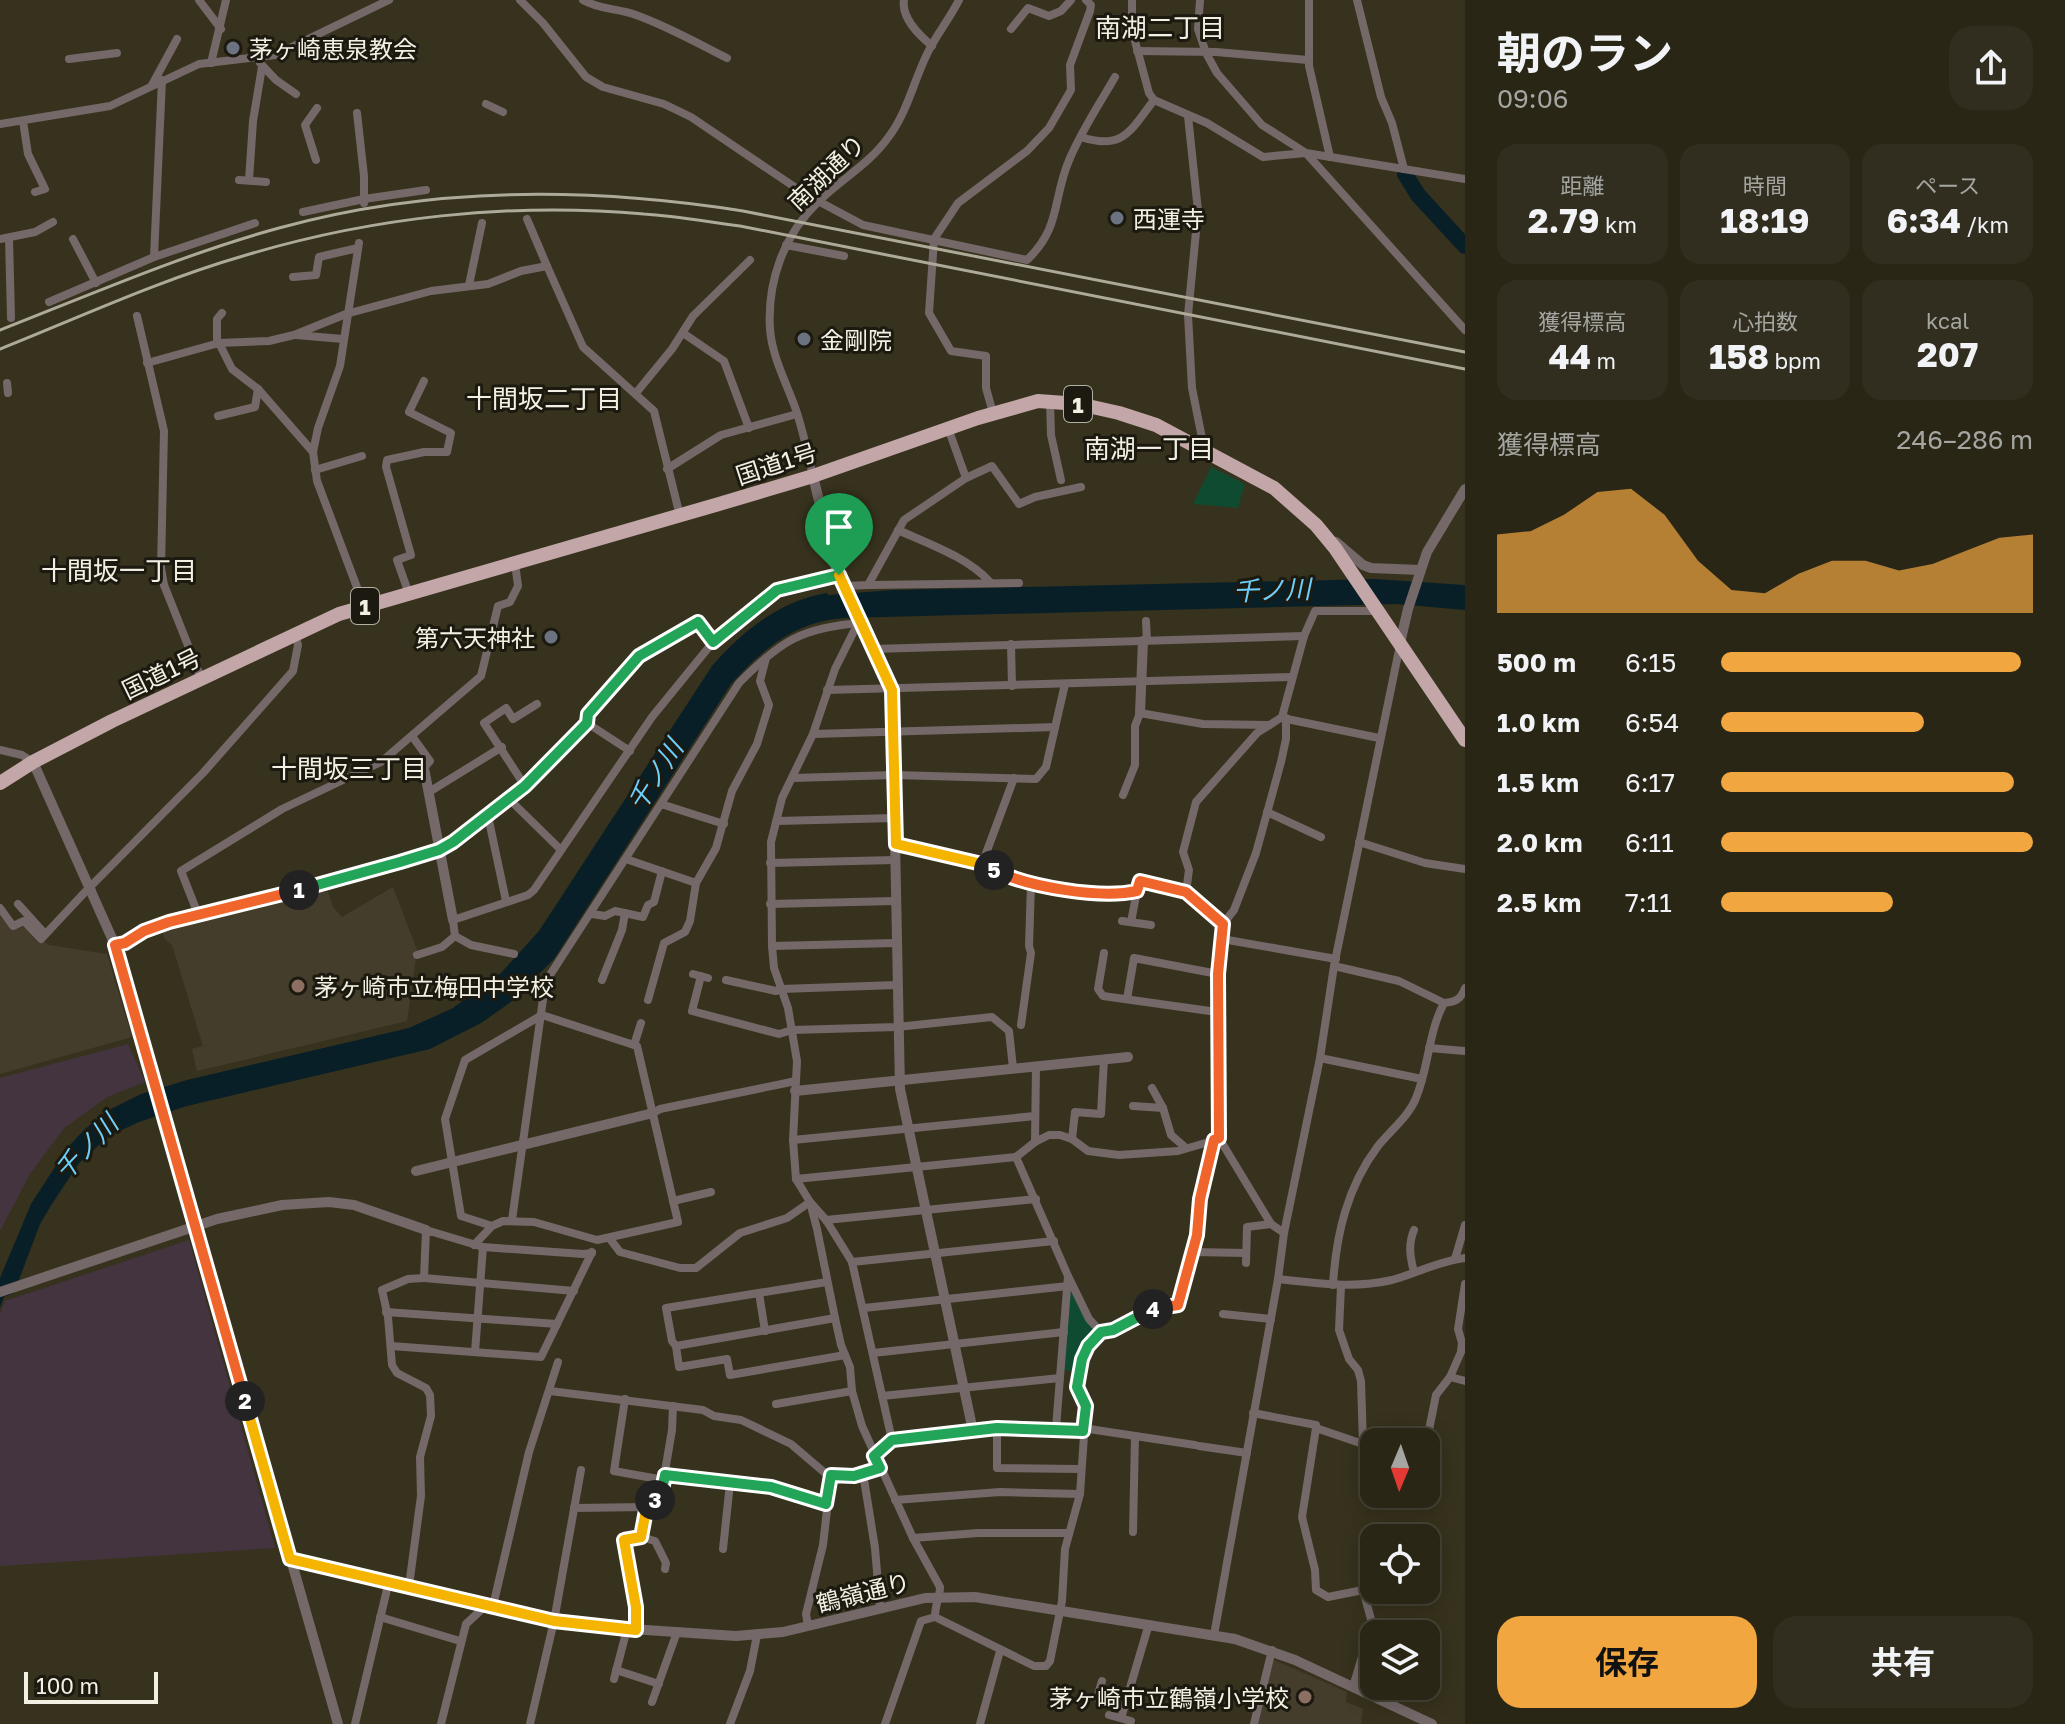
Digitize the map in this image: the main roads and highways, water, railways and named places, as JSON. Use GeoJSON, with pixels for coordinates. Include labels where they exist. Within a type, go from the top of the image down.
{"type":"FeatureCollection","features":[{"type":"Feature","properties":{"kind":"highway","name":"国道1号"},"geometry":{"type":"LineString","coordinates":[[0,783],[33,762],[201,678],[339,614],[813,476],[948,427],[1038,401],[1129,416],[1156,425],[1274,488],[1316,525],[1465,740]]}},
{"type":"Feature","properties":{"kind":"water","name":"千ノ川"},"geometry":{"type":"Polygon","coordinates":[[[1375,579],[1465,585],[1465,610],[1396,604],[846,618],[797,630],[756,658],[731,684],[554,959],[511,1002],[481,1023],[430,1049],[187,1106],[109,1136],[79,1163],[52,1204],[40,1224],[14,1293],[4,1297],[0,1308],[0,1278],[31,1204],[68,1147],[109,1110],[141,1094],[187,1080],[409,1028],[453,1008],[501,973],[539,931],[712,666],[750,629],[778,610],[827,593],[1375,579]]]}},
{"type":"Feature","properties":{"kind":"waterway"},"geometry":{"type":"LineString","coordinates":[[1405,174],[1418,195],[1465,246]]}},
{"type":"Feature","properties":{"kind":"railway"},"geometry":{"type":"LineString","coordinates":[[0,330],[208,250],[336,214],[452,198],[569,195],[685,203],[743,211],[1465,352]]}},
{"type":"Feature","properties":{"kind":"railway"},"geometry":{"type":"LineString","coordinates":[[0,349],[181,276],[292,243],[391,222],[543,210],[656,215],[740,226],[1465,369]]}},
{"type":"Feature","properties":{"kind":"place","name":"茅ヶ崎恵泉教会"},"geometry":{"type":"Point","coordinates":[233,48]}},
{"type":"Feature","properties":{"kind":"place","name":"西運寺"},"geometry":{"type":"Point","coordinates":[1117,218]}},
{"type":"Feature","properties":{"kind":"place","name":"金剛院"},"geometry":{"type":"Point","coordinates":[804,339]}},
{"type":"Feature","properties":{"kind":"place","name":"第六天神社"},"geometry":{"type":"Point","coordinates":[551,637]}},
{"type":"Feature","properties":{"kind":"place","name":"茅ヶ崎市立梅田中学校"},"geometry":{"type":"Point","coordinates":[298,986]}},
{"type":"Feature","properties":{"kind":"place","name":"茅ヶ崎市立鶴嶺小学校"},"geometry":{"type":"Point","coordinates":[1305,1697]}},
{"type":"Feature","properties":{"kind":"district","name":"南湖二丁目"},"geometry":{"type":"Point","coordinates":[1160,27]}},
{"type":"Feature","properties":{"kind":"district","name":"十間坂二丁目"},"geometry":{"type":"Point","coordinates":[544,398]}},
{"type":"Feature","properties":{"kind":"district","name":"南湖一丁目"},"geometry":{"type":"Point","coordinates":[1149,448]}},
{"type":"Feature","properties":{"kind":"district","name":"十間坂一丁目"},"geometry":{"type":"Point","coordinates":[119,570]}},
{"type":"Feature","properties":{"kind":"district","name":"十間坂三丁目"},"geometry":{"type":"Point","coordinates":[349,768]}}]}
